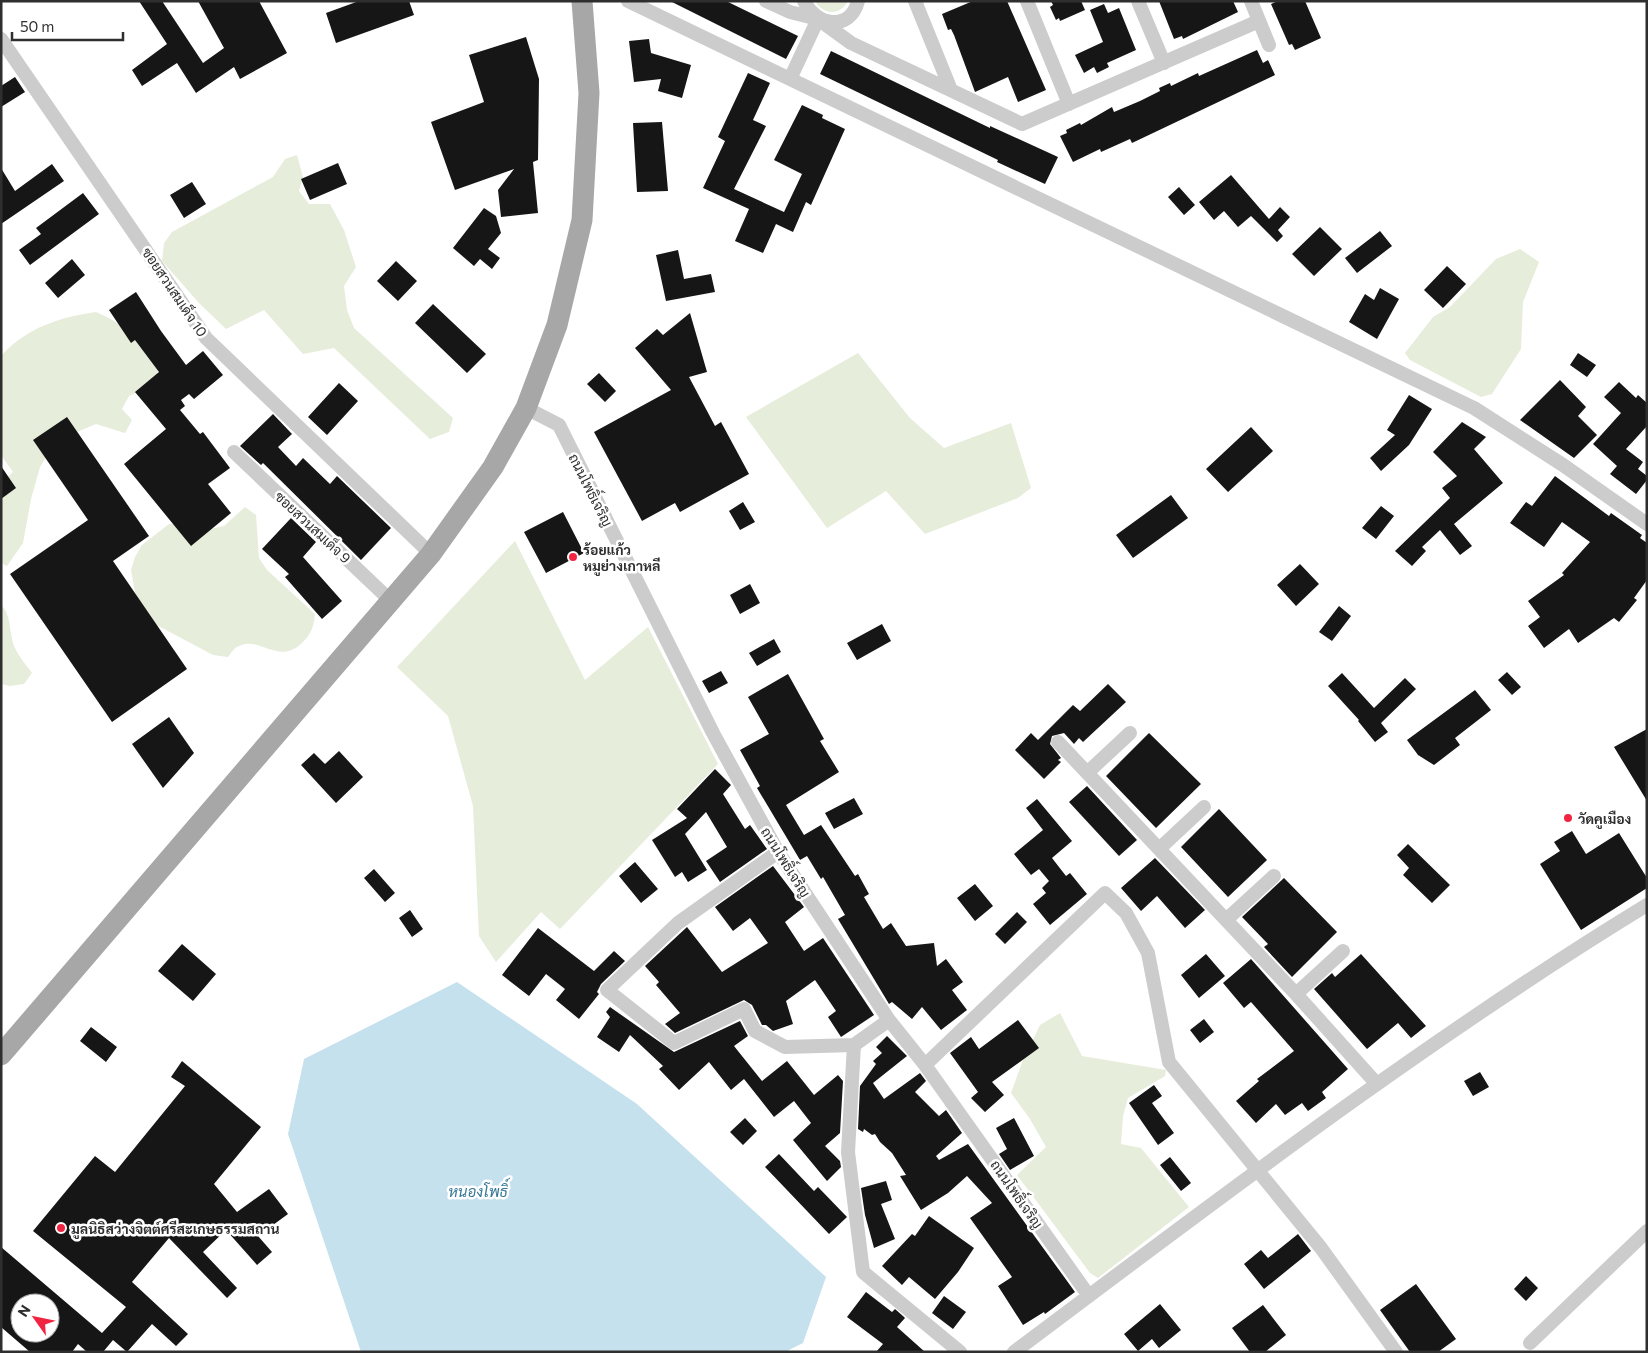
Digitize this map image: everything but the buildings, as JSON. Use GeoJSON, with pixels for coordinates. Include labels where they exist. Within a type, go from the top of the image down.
{"type":"FeatureCollection","features":[{"type":"Feature","properties":{"kind":"main road"},"geometry":{"type":"LineString","coordinates":[[1,1055],[431,554],[493,467],[526,408],[557,325],[582,220],[589,93],[582,1]]}},
{"type":"Feature","properties":{"kind":"street"},"geometry":{"type":"LineString","coordinates":[[628,1],[1474,408],[1563,465],[1647,524]]}},
{"type":"Feature","properties":{"kind":"street"},"geometry":{"type":"LineString","coordinates":[[766,1],[790,12],[836,22],[845,19],[852,13],[858,1]]}},
{"type":"Feature","properties":{"kind":"street"},"geometry":{"type":"LineString","coordinates":[[804,1],[809,12],[851,43],[1022,124],[1259,22]]}},
{"type":"Feature","properties":{"kind":"street"},"geometry":{"type":"LineString","coordinates":[[915,1],[951,90]]}},
{"type":"Feature","properties":{"kind":"street"},"geometry":{"type":"LineString","coordinates":[[1027,1],[1068,104]]}},
{"type":"Feature","properties":{"kind":"street"},"geometry":{"type":"LineString","coordinates":[[1138,1],[1164,63]]}},
{"type":"Feature","properties":{"kind":"street"},"geometry":{"type":"LineString","coordinates":[[1251,1],[1269,45]]}},
{"type":"Feature","properties":{"kind":"street"},"geometry":{"type":"LineString","coordinates":[[790,80],[818,19]]}},
{"type":"Feature","properties":{"kind":"street","name":"ซอยสวนสมเด็จ 10"},"geometry":{"type":"LineString","coordinates":[[1,39],[206,338],[431,554]]}},
{"type":"Feature","properties":{"kind":"street","name":"ถนนโพธิ์เจริญ"},"geometry":{"type":"LineString","coordinates":[[526,408],[559,425],[713,733],[778,852],[889,1020],[925,1065],[1089,1296]]}},
{"type":"Feature","properties":{"kind":"street","name":"ซอยสวนสมเด็จ 9"},"geometry":{"type":"LineString","coordinates":[[234,452],[391,601]]}},
{"type":"Feature","properties":{"kind":"street"},"geometry":{"type":"LineString","coordinates":[[1087,774],[1130,733]]}},
{"type":"Feature","properties":{"kind":"street"},"geometry":{"type":"LineString","coordinates":[[1058,742],[1296,994],[1376,1083]]}},
{"type":"Feature","properties":{"kind":"street"},"geometry":{"type":"LineString","coordinates":[[1159,849],[1204,807]]}},
{"type":"Feature","properties":{"kind":"street"},"geometry":{"type":"LineString","coordinates":[[778,852],[678,923],[607,990],[674,1043],[744,1009],[755,1031],[785,1047],[854,1045],[889,1020]]}},
{"type":"Feature","properties":{"kind":"street"},"geometry":{"type":"LineString","coordinates":[[1226,920],[1274,876]]}},
{"type":"Feature","properties":{"kind":"street"},"geometry":{"type":"LineString","coordinates":[[925,1065],[1105,893],[1126,913],[1148,953],[1169,1062],[1321,1248],[1396,1352]]}},
{"type":"Feature","properties":{"kind":"street"},"geometry":{"type":"LineString","coordinates":[[1014,1352],[1257,1168],[1376,1083],[1647,905]]}},
{"type":"Feature","properties":{"kind":"street"},"geometry":{"type":"LineString","coordinates":[[1296,994],[1343,951]]}},
{"type":"Feature","properties":{"kind":"street"},"geometry":{"type":"LineString","coordinates":[[854,1045],[848,1152],[863,1272],[960,1352]]}},
{"type":"Feature","properties":{"kind":"street"},"geometry":{"type":"LineString","coordinates":[[1530,1344],[1644,1239]]}},
{"type":"Feature","properties":{"kind":"green space"},"geometry":{"type":"Polygon","coordinates":[[[815,1],[848,1],[841,9],[832,12],[822,9],[815,1]]]}},
{"type":"Feature","properties":{"kind":"green space"},"geometry":{"type":"Polygon","coordinates":[[[297,155],[303,177],[299,191],[309,204],[330,204],[344,230],[356,267],[344,286],[347,310],[354,328],[453,418],[449,432],[430,439],[334,348],[303,354],[264,310],[226,329],[199,303],[162,261],[164,243],[172,232],[273,177],[285,159],[297,155]]]}},
{"type":"Feature","properties":{"kind":"green space"},"geometry":{"type":"Polygon","coordinates":[[[1520,249],[1539,262],[1523,302],[1521,349],[1492,394],[1481,397],[1410,360],[1405,353],[1433,317],[1450,307],[1496,259],[1520,249]]]}},
{"type":"Feature","properties":{"kind":"green space"},"geometry":{"type":"Polygon","coordinates":[[[96,312],[117,323],[138,342],[158,369],[156,383],[129,396],[122,409],[132,420],[125,433],[96,424],[56,441],[40,467],[31,499],[23,543],[7,566],[1,563],[1,484],[13,472],[1,455],[1,356],[21,338],[44,325],[69,317],[96,312]]]}},
{"type":"Feature","properties":{"kind":"green space"},"geometry":{"type":"Polygon","coordinates":[[[858,353],[910,418],[944,448],[1011,423],[1031,488],[1018,498],[925,534],[886,491],[827,528],[746,417],[858,353]]]}},
{"type":"Feature","properties":{"kind":"green space"},"geometry":{"type":"Polygon","coordinates":[[[245,507],[256,515],[259,558],[267,570],[315,614],[314,622],[307,637],[292,650],[284,652],[255,644],[247,644],[233,650],[228,657],[213,655],[151,622],[136,598],[131,570],[135,557],[142,545],[169,524],[183,524],[210,529],[224,526],[245,507]]]}},
{"type":"Feature","properties":{"kind":"green space"},"geometry":{"type":"Polygon","coordinates":[[[515,541],[585,680],[648,627],[718,764],[560,929],[541,912],[496,962],[479,936],[473,806],[448,716],[397,667],[515,541]]]}},
{"type":"Feature","properties":{"kind":"green space"},"geometry":{"type":"Polygon","coordinates":[[[1,605],[9,620],[16,650],[32,673],[24,684],[10,686],[1,684],[1,605]]]}},
{"type":"Feature","properties":{"kind":"green space"},"geometry":{"type":"Polygon","coordinates":[[[1060,1013],[1082,1056],[1166,1070],[1165,1076],[1128,1098],[1123,1116],[1121,1144],[1141,1148],[1189,1207],[1098,1278],[1090,1273],[1017,1175],[1046,1147],[1030,1119],[1011,1093],[1023,1060],[1040,1025],[1060,1013]]]}},
{"type":"Feature","properties":{"kind":"water","name":"หนองโพธิ์"},"geometry":{"type":"Polygon","coordinates":[[[457,982],[637,1104],[826,1277],[803,1343],[785,1352],[361,1352],[288,1134],[304,1059],[457,982]]]}},
{"type":"Feature","properties":{"kind":"place","name":"ร้อยแก้ว หมูย่างเกาหลี"},"geometry":{"type":"Point","coordinates":[573,557]}},
{"type":"Feature","properties":{"kind":"place","name":"วัดคูเมือง"},"geometry":{"type":"Point","coordinates":[1568,818]}},
{"type":"Feature","properties":{"kind":"place","name":"มูลนิธิสว่างจิตต์ศรีสะเกษธรรมสถาน"},"geometry":{"type":"Point","coordinates":[61,1228]}}]}
